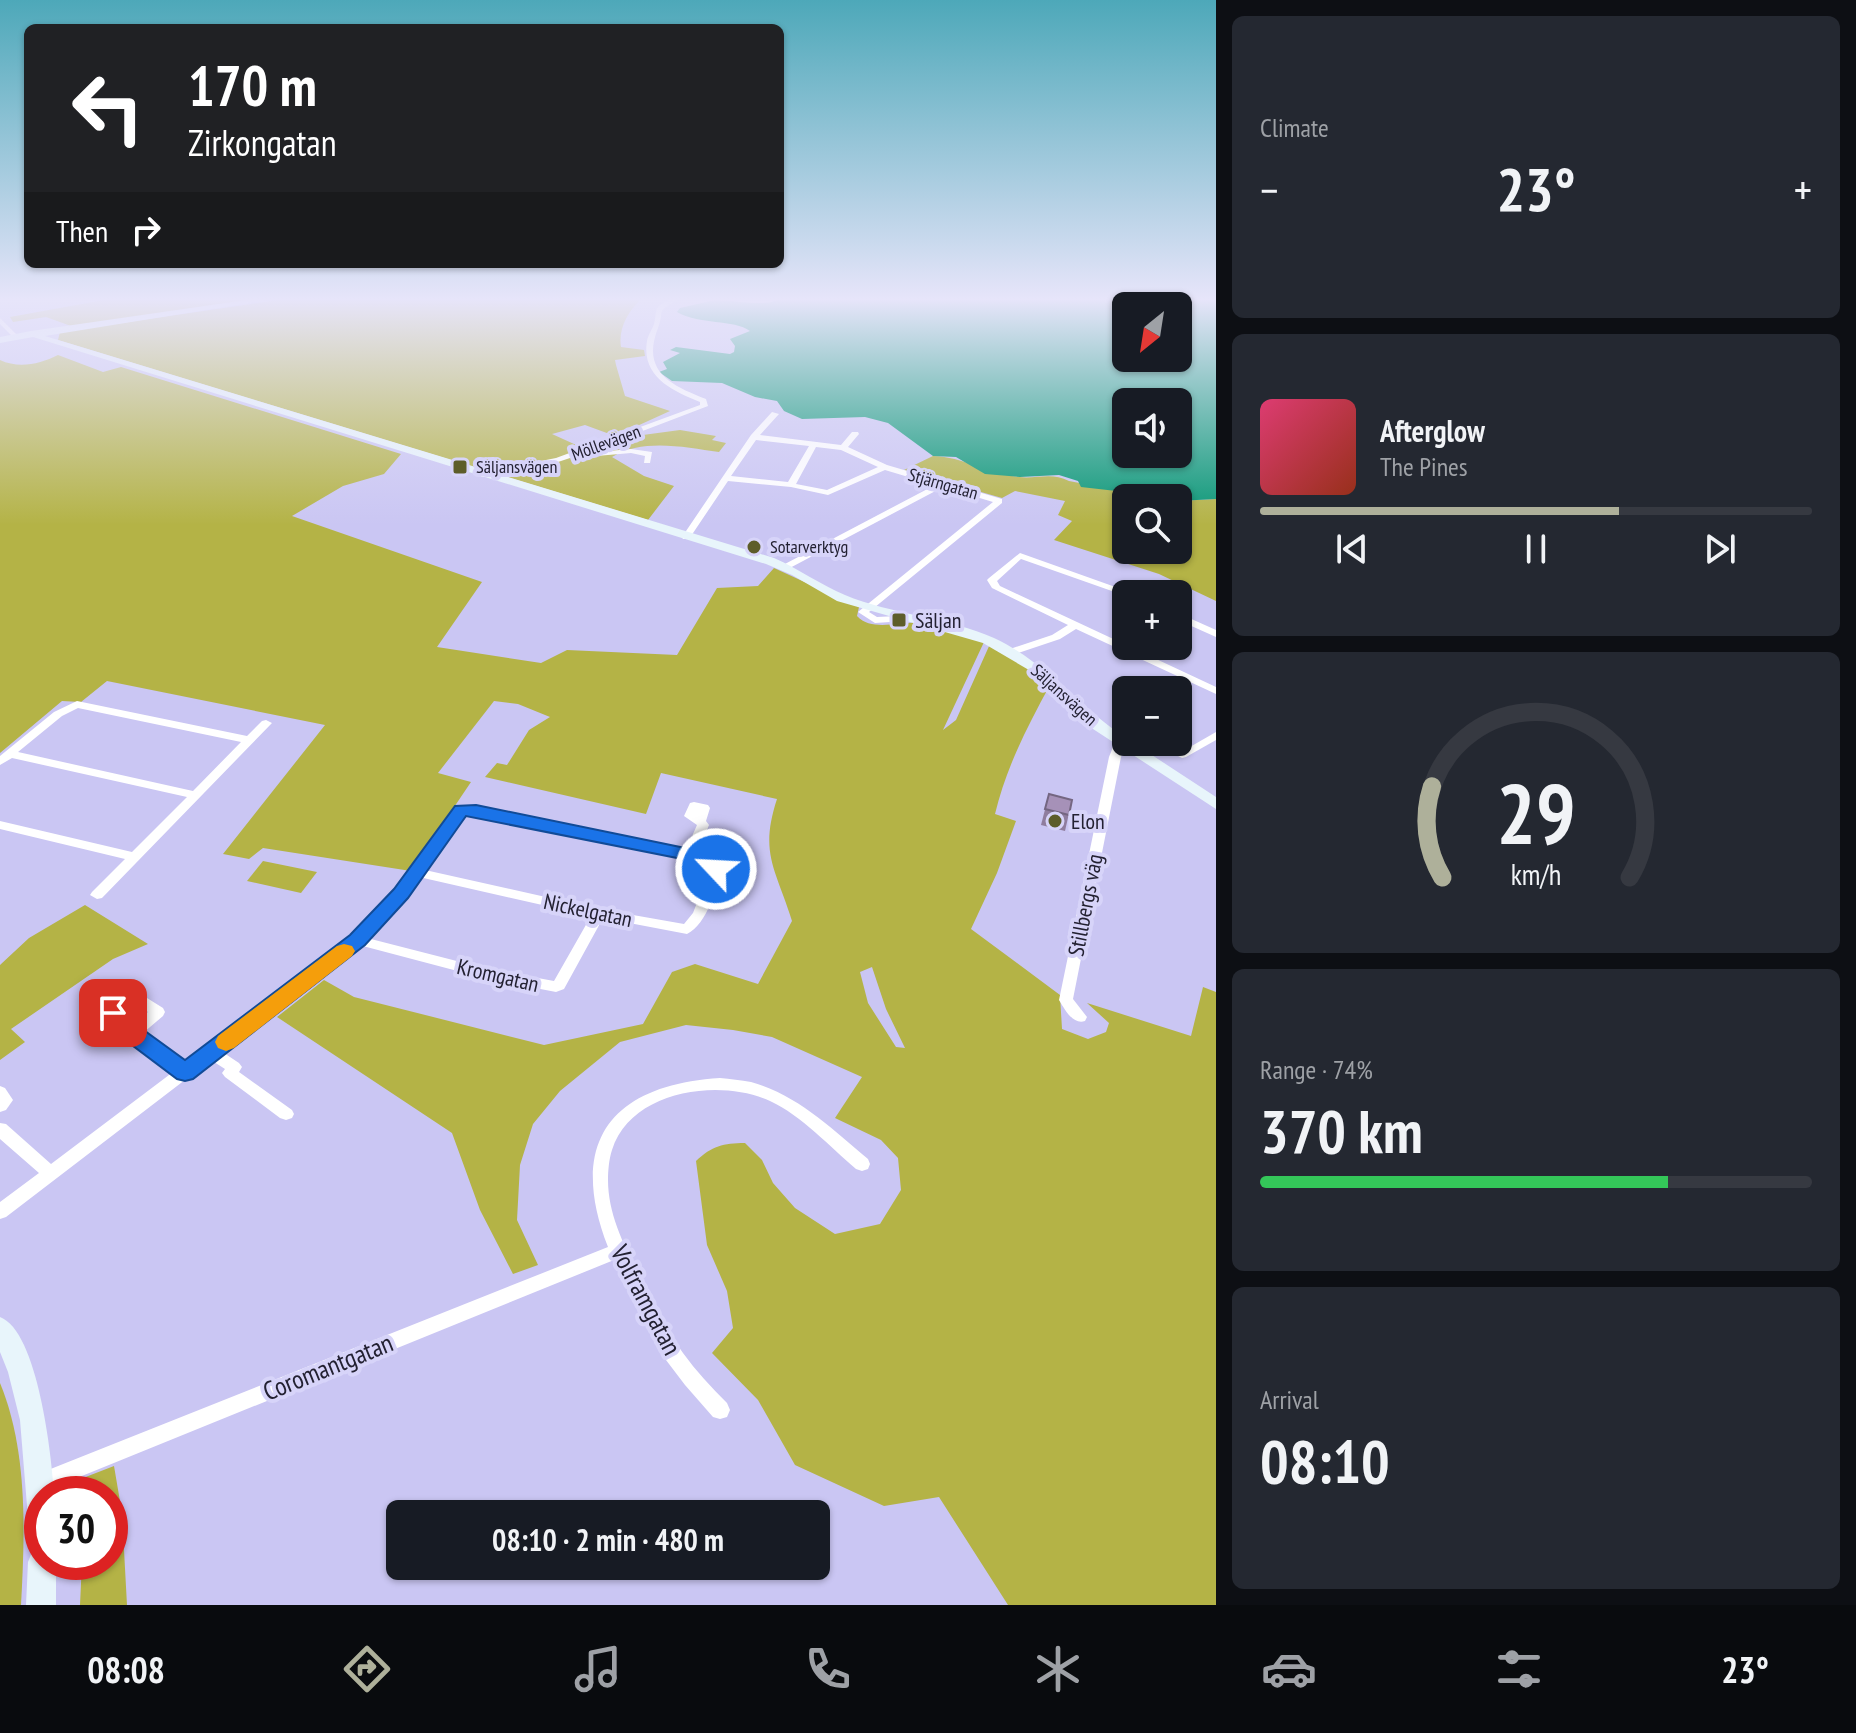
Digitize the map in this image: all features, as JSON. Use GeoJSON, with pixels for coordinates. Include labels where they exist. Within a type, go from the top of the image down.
{"type":"FeatureCollection","features":[{"type":"Feature","properties":{"kind":"street","name":"Säljansvägen"},"geometry":{"type":"LineString","coordinates":[[162,375],[786,567],[841,598],[981,637],[1011,652],[1063,690],[1098,726],[1112,736]]}},
{"type":"Feature","properties":{"kind":"street","name":"Möllevägen"},"geometry":{"type":"LineString","coordinates":[[484,475],[570,456],[705,405],[703,401],[664,383],[657,375]]}},
{"type":"Feature","properties":{"kind":"street"},"geometry":{"type":"LineString","coordinates":[[686,537],[754,437],[775,414]]}},
{"type":"Feature","properties":{"kind":"street"},"geometry":{"type":"LineString","coordinates":[[843,448],[855,434]]}},
{"type":"Feature","properties":{"kind":"street","name":"Stjärngatan"},"geometry":{"type":"LineString","coordinates":[[754,437],[843,448],[884,467],[999,501],[869,606]]}},
{"type":"Feature","properties":{"kind":"street"},"geometry":{"type":"LineString","coordinates":[[791,485],[814,444]]}},
{"type":"Feature","properties":{"kind":"street"},"geometry":{"type":"LineString","coordinates":[[570,456],[637,451],[649,454],[647,461]]}},
{"type":"Feature","properties":{"kind":"street"},"geometry":{"type":"LineString","coordinates":[[726,478],[791,485],[828,493],[884,467]]}},
{"type":"Feature","properties":{"kind":"street"},"geometry":{"type":"LineString","coordinates":[[786,567],[941,485]]}},
{"type":"Feature","properties":{"kind":"street"},"geometry":{"type":"LineString","coordinates":[[1112,588],[1020,556],[992,580],[997,588],[1216,691]]}},
{"type":"Feature","properties":{"kind":"street"},"geometry":{"type":"LineString","coordinates":[[1192,623],[1216,634]]}},
{"type":"Feature","properties":{"kind":"street"},"geometry":{"type":"LineString","coordinates":[[1011,652],[1056,637],[1076,625]]}},
{"type":"Feature","properties":{"kind":"street"},"geometry":{"type":"LineString","coordinates":[[5,758],[67,708],[82,704],[249,740]]}},
{"type":"Feature","properties":{"kind":"street"},"geometry":{"type":"LineString","coordinates":[[97,895],[266,723]]}},
{"type":"Feature","properties":{"kind":"street"},"geometry":{"type":"LineString","coordinates":[[1192,749],[1216,735]]}},
{"type":"Feature","properties":{"kind":"street","name":"Stillbergs väg"},"geometry":{"type":"LineString","coordinates":[[1080,1017],[1066,1000],[1115,756]]}},
{"type":"Feature","properties":{"kind":"street","name":"Säljansvägen"},"geometry":{"type":"LineString","coordinates":[[1142,756],[1216,804]]}},
{"type":"Feature","properties":{"kind":"street"},"geometry":{"type":"LineString","coordinates":[[5,758],[195,795]]}},
{"type":"Feature","properties":{"kind":"street"},"geometry":{"type":"LineString","coordinates":[[0,1212],[357,940],[417,872],[461,810],[476,810],[690,855],[703,825],[700,821]]}},
{"type":"Feature","properties":{"kind":"street"},"geometry":{"type":"LineString","coordinates":[[0,825],[134,857]]}},
{"type":"Feature","properties":{"kind":"street","name":"Nickelgatan"},"geometry":{"type":"LineString","coordinates":[[417,872],[599,913],[687,929],[699,914],[716,869],[714,862],[690,855]]}},
{"type":"Feature","properties":{"kind":"street","name":"Kromgatan"},"geometry":{"type":"LineString","coordinates":[[357,940],[484,973],[556,987],[599,913]]}},
{"type":"Feature","properties":{"kind":"street"},"geometry":{"type":"LineString","coordinates":[[133,1033],[185,1072]]}},
{"type":"Feature","properties":{"kind":"street"},"geometry":{"type":"LineString","coordinates":[[212,1053],[234,1067],[230,1073],[286,1114]]}},
{"type":"Feature","properties":{"kind":"street","name":"Volframgatan"},"geometry":{"type":"LineString","coordinates":[[720,1410],[676,1359],[617,1251],[606,1219],[600,1180],[602,1160],[611,1136],[623,1117],[643,1101],[669,1090],[696,1084],[726,1083],[774,1096],[799,1112],[862,1164]]}},
{"type":"Feature","properties":{"kind":"street"},"geometry":{"type":"LineString","coordinates":[[0,1092],[5,1100],[0,1106]]}},
{"type":"Feature","properties":{"kind":"street"},"geometry":{"type":"LineString","coordinates":[[0,1129],[51,1174]]}},
{"type":"Feature","properties":{"kind":"street","name":"Coromantgatan"},"geometry":{"type":"LineString","coordinates":[[57,1476],[617,1251]]}},
{"type":"Feature","properties":{"kind":"street"},"geometry":{"type":"LineString","coordinates":[[0,1328],[22,1373],[38,1449],[40,1476]]}},
{"type":"Feature","properties":{"kind":"street"},"geometry":{"type":"LineString","coordinates":[[41,1605],[42,1580]]}},
{"type":"Feature","properties":{"kind":"shaded area"},"geometry":{"type":"Polygon","coordinates":[[[0,375],[146,375],[401,454],[384,474],[343,486],[292,516],[482,582],[437,647],[541,663],[567,650],[677,655],[717,588],[758,586],[774,568],[859,607],[857,616],[871,624],[923,623],[984,642],[943,730],[956,720],[990,644],[1019,660],[1050,685],[1005,780],[995,814],[1016,821],[997,873],[971,929],[1060,995],[1062,1029],[1088,1039],[1106,1032],[1109,1023],[1087,1003],[1191,1036],[1203,987],[1216,992],[1216,1605],[1008,1605],[939,1497],[884,1506],[795,1465],[758,1400],[712,1353],[733,1328],[727,1291],[707,1245],[696,1161],[718,1146],[745,1143],[762,1160],[773,1183],[795,1208],[835,1234],[880,1224],[901,1190],[898,1158],[881,1140],[835,1118],[862,1077],[772,1037],[733,1030],[686,1025],[620,1042],[560,1091],[533,1124],[520,1165],[517,1220],[538,1265],[513,1274],[480,1210],[452,1133],[277,1017],[324,980],[354,997],[544,1045],[643,1024],[672,972],[695,964],[758,984],[792,921],[775,874],[770,848],[777,799],[661,773],[646,814],[485,777],[497,763],[507,765],[529,730],[550,717],[518,704],[494,701],[438,773],[471,782],[411,871],[263,848],[249,859],[223,854],[325,725],[107,681],[81,702],[62,701],[0,753],[0,375]],[[872,967],[860,972],[868,1003],[896,1047],[905,1048],[886,1009],[872,967]]]}},
{"type":"Feature","properties":{"kind":"shaded area"},"geometry":{"type":"Polygon","coordinates":[[[172,375],[619,375],[625,396],[670,411],[615,436],[585,425],[552,434],[574,444],[598,449],[628,437],[680,430],[716,436],[712,440],[726,443],[719,452],[678,446],[650,446],[624,451],[612,457],[644,476],[674,486],[648,520],[172,375]]]}},
{"type":"Feature","properties":{"kind":"shaded area"},"geometry":{"type":"Polygon","coordinates":[[[663,375],[1216,375],[1216,499],[1192,500],[1192,484],[1112,484],[1112,491],[1081,487],[1078,481],[1059,475],[1020,477],[985,474],[956,457],[933,456],[888,423],[865,417],[802,419],[784,411],[777,401],[755,397],[722,383],[672,381],[663,375]]]}},
{"type":"Feature","properties":{"kind":"shaded area"},"geometry":{"type":"Polygon","coordinates":[[[933,456],[955,459],[1007,475],[1057,477],[1112,489],[1112,559],[1054,540],[1072,521],[1058,515],[1065,501],[1015,491],[1002,498],[904,470],[933,456]]]}},
{"type":"Feature","properties":{"kind":"shaded area"},"geometry":{"type":"Polygon","coordinates":[[[1216,499],[1216,601],[1192,590],[1192,580],[1172,580],[1128,564],[1192,564],[1192,500],[1216,499]]]}},
{"type":"Feature","properties":{"kind":"shaded area"},"geometry":{"type":"Polygon","coordinates":[[[263,861],[317,872],[301,893],[247,881],[263,861]]]}},
{"type":"Feature","properties":{"kind":"shaded area"},"geometry":{"type":"Polygon","coordinates":[[[85,905],[148,944],[113,959],[11,1029],[25,1042],[0,1060],[0,965],[29,938],[85,905]]]}},
{"type":"Feature","properties":{"kind":"shaded area"},"geometry":{"type":"Polygon","coordinates":[[[0,1383],[16,1436],[20,1464],[23,1521],[21,1605],[0,1605],[0,1383]]]}},
{"type":"Feature","properties":{"kind":"shaded area"},"geometry":{"type":"Polygon","coordinates":[[[114,1466],[116,1476],[88,1476],[114,1466]]]}},
{"type":"Feature","properties":{"kind":"shaded area"},"geometry":{"type":"Polygon","coordinates":[[[81,1580],[126,1580],[127,1605],[80,1605],[81,1580]]]}},
{"type":"Feature","properties":{"kind":"building"},"geometry":{"type":"Polygon","coordinates":[[[1049,794],[1072,800],[1069,815],[1045,809],[1049,794]]]}},
{"type":"Feature","properties":{"kind":"slow traffic"},"geometry":{"type":"LineString","coordinates":[[226,1042],[344,951]]}},
{"type":"Feature","properties":{"kind":"place","name":"Säljansvägen"},"geometry":{"type":"Point","coordinates":[460,467]}},
{"type":"Feature","properties":{"kind":"place","name":"Sotarverktyg"},"geometry":{"type":"Point","coordinates":[754,547]}},
{"type":"Feature","properties":{"kind":"place","name":"Säljan"},"geometry":{"type":"Point","coordinates":[899,620]}},
{"type":"Feature","properties":{"kind":"place","name":"Elon"},"geometry":{"type":"Point","coordinates":[1055,821]}},
{"type":"Feature","properties":{"kind":"route"},"geometry":{"type":"LineString","coordinates":[[113,1013],[112,1018],[185,1072],[283,1000],[357,940],[401,893],[461,810],[476,810],[708,859],[714,862],[716,869]]}}]}
